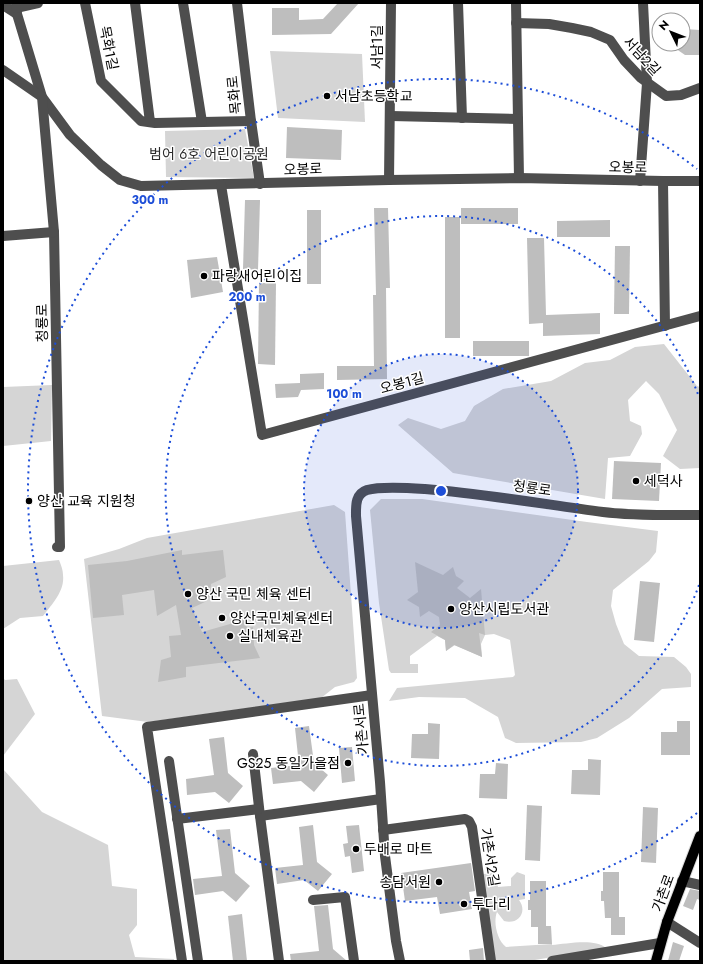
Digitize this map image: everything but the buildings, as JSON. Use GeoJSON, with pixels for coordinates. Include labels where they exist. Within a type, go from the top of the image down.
{"type":"FeatureCollection","features":[{"type":"Feature","properties":{"kind":"main road","name":"가촌로"},"geometry":{"type":"LineString","coordinates":[[656,961],[667,922],[700,836]]}},
{"type":"Feature","properties":{"kind":"street"},"geometry":{"type":"LineString","coordinates":[[3,5],[16,9],[38,3]]}},
{"type":"Feature","properties":{"kind":"street","name":"목화1길"},"geometry":{"type":"LineString","coordinates":[[85,3],[101,81],[141,121],[251,121]]}},
{"type":"Feature","properties":{"kind":"street"},"geometry":{"type":"LineString","coordinates":[[135,3],[150,122]]}},
{"type":"Feature","properties":{"kind":"street"},"geometry":{"type":"LineString","coordinates":[[183,3],[202,122]]}},
{"type":"Feature","properties":{"kind":"street","name":"목화로"},"geometry":{"type":"LineString","coordinates":[[237,3],[260,184]]}},
{"type":"Feature","properties":{"kind":"street","name":"서남1길"},"geometry":{"type":"LineString","coordinates":[[389,180],[391,116],[391,3]]}},
{"type":"Feature","properties":{"kind":"street"},"geometry":{"type":"LineString","coordinates":[[458,3],[462,118]]}},
{"type":"Feature","properties":{"kind":"street"},"geometry":{"type":"LineString","coordinates":[[516,3],[519,178]]}},
{"type":"Feature","properties":{"kind":"street"},"geometry":{"type":"LineString","coordinates":[[640,181],[647,83],[643,3]]}},
{"type":"Feature","properties":{"kind":"street","name":"오봉로"},"geometry":{"type":"LineString","coordinates":[[16,9],[42,97],[70,134],[102,166],[120,180],[141,186],[519,178],[663,182],[700,181]]}},
{"type":"Feature","properties":{"kind":"street","name":"서남2길"},"geometry":{"type":"LineString","coordinates":[[516,23],[549,24],[572,28],[597,34],[610,40],[624,60],[647,83],[666,96],[681,95],[700,88]]}},
{"type":"Feature","properties":{"kind":"street"},"geometry":{"type":"LineString","coordinates":[[3,70],[42,97]]}},
{"type":"Feature","properties":{"kind":"street","name":"청룡로"},"geometry":{"type":"LineString","coordinates":[[42,97],[54,232],[60,546],[57,547]]}},
{"type":"Feature","properties":{"kind":"street"},"geometry":{"type":"LineString","coordinates":[[391,116],[518,119]]}},
{"type":"Feature","properties":{"kind":"street"},"geometry":{"type":"LineString","coordinates":[[663,182],[665,326]]}},
{"type":"Feature","properties":{"kind":"street","name":"오봉1길"},"geometry":{"type":"LineString","coordinates":[[221,185],[262,435],[700,316]]}},
{"type":"Feature","properties":{"kind":"street"},"geometry":{"type":"LineString","coordinates":[[3,236],[54,232]]}},
{"type":"Feature","properties":{"kind":"street","name":"청룡로"},"geometry":{"type":"LineString","coordinates":[[361,494],[367,490],[405,488],[459,492],[605,512],[652,515],[700,515]]}},
{"type":"Feature","properties":{"kind":"street","name":"가촌서로"},"geometry":{"type":"LineString","coordinates":[[361,494],[356,501],[356,516],[387,871],[400,961]]}},
{"type":"Feature","properties":{"kind":"street"},"geometry":{"type":"LineString","coordinates":[[182,961],[147,727],[372,694]]}},
{"type":"Feature","properties":{"kind":"street"},"geometry":{"type":"LineString","coordinates":[[253,754],[259,813],[279,961]]}},
{"type":"Feature","properties":{"kind":"street"},"geometry":{"type":"LineString","coordinates":[[169,761],[198,961]]}},
{"type":"Feature","properties":{"kind":"street"},"geometry":{"type":"LineString","coordinates":[[177,819],[259,813],[381,799]]}},
{"type":"Feature","properties":{"kind":"street","name":"가촌서2길"},"geometry":{"type":"LineString","coordinates":[[383,830],[465,820],[469,821],[472,827],[491,961]]}},
{"type":"Feature","properties":{"kind":"street"},"geometry":{"type":"LineString","coordinates":[[682,881],[700,885]]}},
{"type":"Feature","properties":{"kind":"street"},"geometry":{"type":"LineString","coordinates":[[313,900],[345,897],[354,961]]}},
{"type":"Feature","properties":{"kind":"street"},"geometry":{"type":"LineString","coordinates":[[667,922],[700,943]]}},
{"type":"Feature","properties":{"kind":"street"},"geometry":{"type":"LineString","coordinates":[[552,961],[660,943]]}},
{"type":"Feature","properties":{"kind":"green space"},"geometry":{"type":"Polygon","coordinates":[[[270,51],[362,54],[365,122],[278,118],[270,51]]]}},
{"type":"Feature","properties":{"kind":"green space","name":"범어 6호 어린이공원"},"geometry":{"type":"Polygon","coordinates":[[[245,129],[254,178],[166,177],[165,131],[245,129]]]}},
{"type":"Feature","properties":{"kind":"green space"},"geometry":{"type":"Polygon","coordinates":[[[664,344],[697,386],[700,387],[700,468],[680,469],[663,456],[677,430],[659,394],[646,381],[628,400],[630,421],[641,426],[642,434],[630,456],[608,458],[605,499],[453,473],[398,425],[408,418],[441,429],[465,421],[474,406],[503,389],[551,381],[585,363],[610,360],[635,347],[664,344]]]}},
{"type":"Feature","properties":{"kind":"green space"},"geometry":{"type":"Polygon","coordinates":[[[52,385],[51,441],[3,446],[3,387],[52,385]]]}},
{"type":"Feature","properties":{"kind":"green space"},"geometry":{"type":"Polygon","coordinates":[[[381,499],[422,499],[658,531],[656,552],[649,561],[613,590],[611,606],[624,644],[639,656],[674,657],[686,667],[691,674],[691,687],[662,689],[629,718],[597,738],[581,742],[516,743],[505,738],[498,717],[465,698],[419,697],[389,701],[397,688],[513,677],[515,675],[510,640],[494,634],[485,635],[481,644],[482,657],[455,645],[446,651],[445,640],[437,636],[410,656],[410,664],[418,664],[418,673],[391,673],[389,670],[379,603],[370,510],[381,499]]]}},
{"type":"Feature","properties":{"kind":"green space","name":"양산국민체육센터"},"geometry":{"type":"Polygon","coordinates":[[[334,505],[345,512],[357,678],[354,682],[335,687],[321,698],[148,722],[102,716],[84,559],[119,549],[147,538],[334,505]]]}},
{"type":"Feature","properties":{"kind":"green space"},"geometry":{"type":"Polygon","coordinates":[[[59,560],[63,573],[62,586],[54,602],[43,616],[20,618],[3,629],[3,566],[59,560]]]}},
{"type":"Feature","properties":{"kind":"green space"},"geometry":{"type":"Polygon","coordinates":[[[3,678],[5,680],[17,679],[35,714],[3,756],[3,678]]]}},
{"type":"Feature","properties":{"kind":"green space"},"geometry":{"type":"Polygon","coordinates":[[[3,769],[42,812],[108,845],[112,886],[137,889],[137,925],[129,935],[135,957],[174,959],[174,961],[3,961],[3,769]]]}},
{"type":"Feature","properties":{"kind":"green space"},"geometry":{"type":"Polygon","coordinates":[[[517,872],[525,875],[525,899],[519,900],[522,905],[522,913],[517,919],[509,922],[504,921],[497,912],[495,921],[500,940],[506,947],[588,942],[601,945],[606,948],[529,961],[495,961],[483,874],[494,873],[494,882],[497,882],[498,887],[511,886],[511,878],[517,872]]]}},
{"type":"Feature","properties":{"kind":"place","name":"서남초등학교"},"geometry":{"type":"Point","coordinates":[327,96]}},
{"type":"Feature","properties":{"kind":"place","name":"파랑새어린이집"},"geometry":{"type":"Point","coordinates":[204,276]}},
{"type":"Feature","properties":{"kind":"place","name":"세덕사"},"geometry":{"type":"Point","coordinates":[636,481]}},
{"type":"Feature","properties":{"kind":"place","name":"양산 교육 지원청"},"geometry":{"type":"Point","coordinates":[29,501]}},
{"type":"Feature","properties":{"kind":"place","name":"양산 국민 체육 센터"},"geometry":{"type":"Point","coordinates":[188,594]}},
{"type":"Feature","properties":{"kind":"place","name":"양산시립도서관"},"geometry":{"type":"Point","coordinates":[451,609]}},
{"type":"Feature","properties":{"kind":"place","name":"양산국민체육센터"},"geometry":{"type":"Point","coordinates":[222,618]}},
{"type":"Feature","properties":{"kind":"place","name":"실내체육관"},"geometry":{"type":"Point","coordinates":[230,636]}},
{"type":"Feature","properties":{"kind":"place","name":"GS25 동일가을점"},"geometry":{"type":"Point","coordinates":[348,763]}},
{"type":"Feature","properties":{"kind":"place","name":"두배로 마트"},"geometry":{"type":"Point","coordinates":[356,849]}},
{"type":"Feature","properties":{"kind":"place","name":"송담서원"},"geometry":{"type":"Point","coordinates":[439,882]}},
{"type":"Feature","properties":{"kind":"place","name":"투다리"},"geometry":{"type":"Point","coordinates":[464,904]}}]}
